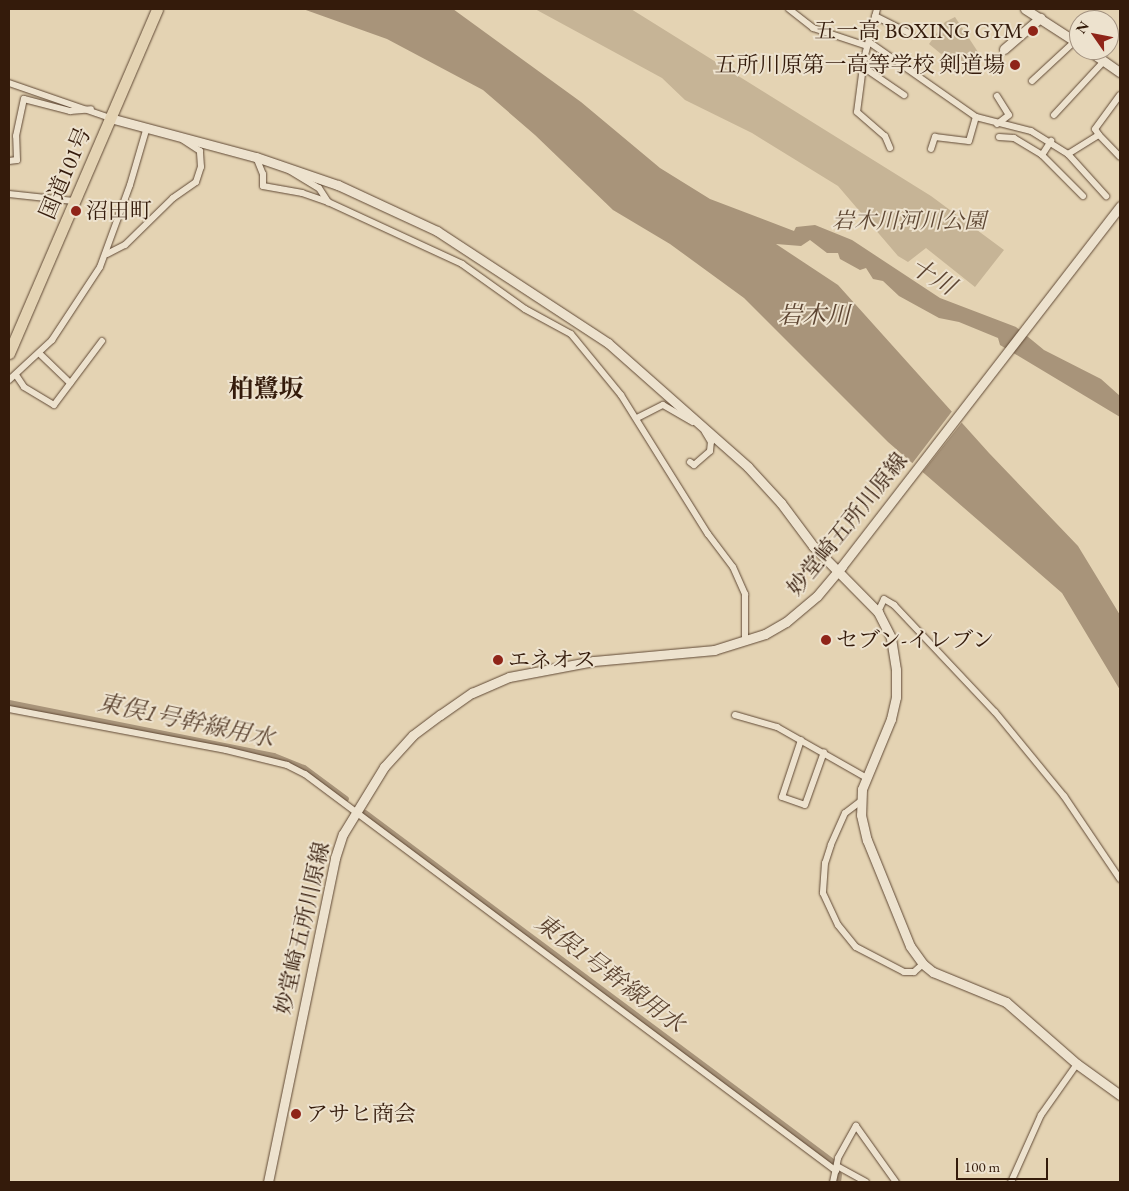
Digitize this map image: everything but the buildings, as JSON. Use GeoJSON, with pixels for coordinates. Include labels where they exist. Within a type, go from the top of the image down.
{"type":"FeatureCollection","features":[{"type":"Feature","properties":{"kind":"highway","name":"国道101号"},"geometry":{"type":"LineString","coordinates":[[9,353],[157,9]]}},
{"type":"Feature","properties":{"kind":"street"},"geometry":{"type":"LineString","coordinates":[[789,9],[813,28],[868,44],[976,117],[997,124],[1031,131],[1051,141],[1068,154],[1106,196]]}},
{"type":"Feature","properties":{"kind":"street"},"geometry":{"type":"LineString","coordinates":[[877,9],[863,67],[857,112],[885,136],[890,148]]}},
{"type":"Feature","properties":{"kind":"street"},"geometry":{"type":"LineString","coordinates":[[1025,9],[1069,37]]}},
{"type":"Feature","properties":{"kind":"street"},"geometry":{"type":"LineString","coordinates":[[875,16],[911,34]]}},
{"type":"Feature","properties":{"kind":"street"},"geometry":{"type":"LineString","coordinates":[[1004,49],[1040,18]]}},
{"type":"Feature","properties":{"kind":"street"},"geometry":{"type":"LineString","coordinates":[[1032,81],[1069,49]]}},
{"type":"Feature","properties":{"kind":"street"},"geometry":{"type":"LineString","coordinates":[[1054,115],[1104,60],[1120,72]]}},
{"type":"Feature","properties":{"kind":"street"},"geometry":{"type":"LineString","coordinates":[[863,67],[904,95]]}},
{"type":"Feature","properties":{"kind":"street"},"geometry":{"type":"LineString","coordinates":[[9,83],[147,127],[256,157],[338,185],[437,231],[608,344],[704,427],[782,503],[878,612],[894,655],[896,697],[892,719],[865,778],[861,801],[867,840],[910,946],[923,964],[943,977],[1006,1002],[1077,1064],[1120,1095]]}},
{"type":"Feature","properties":{"kind":"street"},"geometry":{"type":"LineString","coordinates":[[1120,95],[1095,129],[1120,157]]}},
{"type":"Feature","properties":{"kind":"street"},"geometry":{"type":"LineString","coordinates":[[996,96],[1009,115],[997,124]]}},
{"type":"Feature","properties":{"kind":"street"},"geometry":{"type":"LineString","coordinates":[[9,161],[17,160],[16,136],[24,99],[70,111],[91,110]]}},
{"type":"Feature","properties":{"kind":"street"},"geometry":{"type":"LineString","coordinates":[[931,149],[935,137],[969,141],[976,117]]}},
{"type":"Feature","properties":{"kind":"street"},"geometry":{"type":"LineString","coordinates":[[9,380],[40,354],[62,326],[106,254],[147,127]]}},
{"type":"Feature","properties":{"kind":"street"},"geometry":{"type":"LineString","coordinates":[[106,254],[125,245],[172,198],[196,182],[201,167],[200,151],[172,134]]}},
{"type":"Feature","properties":{"kind":"street"},"geometry":{"type":"LineString","coordinates":[[1068,154],[1099,135]]}},
{"type":"Feature","properties":{"kind":"street"},"geometry":{"type":"LineString","coordinates":[[999,138],[1014,138],[1042,155],[1083,196]]}},
{"type":"Feature","properties":{"kind":"street"},"geometry":{"type":"LineString","coordinates":[[1042,155],[1051,141]]}},
{"type":"Feature","properties":{"kind":"street"},"geometry":{"type":"LineString","coordinates":[[256,157],[264,174],[263,186],[302,193],[328,202],[462,264],[525,309],[571,334],[602,369],[636,418],[708,534],[733,567],[745,594],[745,642]]}},
{"type":"Feature","properties":{"kind":"street"},"geometry":{"type":"LineString","coordinates":[[286,168],[319,188],[328,202]]}},
{"type":"Feature","properties":{"kind":"street"},"geometry":{"type":"LineString","coordinates":[[302,179],[302,193]]}},
{"type":"Feature","properties":{"kind":"street"},"geometry":{"type":"LineString","coordinates":[[9,194],[74,201]]}},
{"type":"Feature","properties":{"kind":"street","name":"妙堂崎五所川原線"},"geometry":{"type":"LineString","coordinates":[[268,1182],[330,878],[343,834],[384,767],[413,735],[472,693],[509,677],[555,666],[714,650],[745,642],[786,622],[817,596],[839,569],[1120,206]]}},
{"type":"Feature","properties":{"kind":"street"},"geometry":{"type":"LineString","coordinates":[[16,375],[24,387],[54,405],[102,341]]}},
{"type":"Feature","properties":{"kind":"street"},"geometry":{"type":"LineString","coordinates":[[40,354],[70,383]]}},
{"type":"Feature","properties":{"kind":"street"},"geometry":{"type":"LineString","coordinates":[[636,418],[663,405],[704,427],[712,447],[694,465],[690,462]]}},
{"type":"Feature","properties":{"kind":"street"},"geometry":{"type":"LineString","coordinates":[[878,612],[884,599],[894,605],[982,698],[1064,796],[1120,879]]}},
{"type":"Feature","properties":{"kind":"street"},"geometry":{"type":"LineString","coordinates":[[9,709],[288,765],[355,812],[836,1169],[866,1182]]}},
{"type":"Feature","properties":{"kind":"street"},"geometry":{"type":"LineString","coordinates":[[734,715],[768,724],[824,752],[865,778]]}},
{"type":"Feature","properties":{"kind":"street"},"geometry":{"type":"LineString","coordinates":[[801,740],[782,796],[805,805],[824,752]]}},
{"type":"Feature","properties":{"kind":"street"},"geometry":{"type":"LineString","coordinates":[[861,801],[845,814],[835,837],[825,863],[823,894],[838,925],[856,947],[904,972],[914,972],[923,964]]}},
{"type":"Feature","properties":{"kind":"street"},"geometry":{"type":"LineString","coordinates":[[1012,1182],[1041,1115],[1077,1064]]}},
{"type":"Feature","properties":{"kind":"street"},"geometry":{"type":"LineString","coordinates":[[833,1182],[838,1158],[856,1126],[896,1182]]}},
{"type":"Feature","properties":{"kind":"green space","name":"岩木川河川公園"},"geometry":{"type":"Polygon","coordinates":[[[535,9],[631,9],[931,196],[1004,250],[975,287],[926,248],[908,262],[898,256],[838,186],[752,133],[685,100],[662,78],[535,9]]]}},
{"type":"Feature","properties":{"kind":"green space"},"geometry":{"type":"Polygon","coordinates":[[[955,17],[978,52],[958,68],[929,44],[945,22],[955,17]]]}},
{"type":"Feature","properties":{"kind":"water","name":"岩木川"},"geometry":{"type":"Polygon","coordinates":[[[303,9],[453,9],[581,102],[660,168],[710,199],[794,231],[796,227],[815,225],[852,240],[940,298],[1016,327],[1044,350],[1101,379],[1120,396],[1120,417],[1000,345],[998,338],[959,322],[939,318],[899,296],[883,281],[873,279],[866,268],[860,270],[840,259],[838,253],[827,253],[810,240],[801,246],[776,244],[838,285],[989,453],[1078,546],[1120,615],[1120,690],[1062,593],[888,442],[744,298],[670,244],[613,210],[535,135],[483,90],[387,39],[303,9]]]}},
{"type":"Feature","properties":{"kind":"pier"},"geometry":{"type":"Polygon","coordinates":[[[953,410],[963,421],[921,474],[911,465],[953,410]]]}},
{"type":"Feature","properties":{"kind":"waterway","name":"東俣1号幹線用水"},"geometry":{"type":"LineString","coordinates":[[9,703],[274,756],[304,768],[346,799]]}},
{"type":"Feature","properties":{"kind":"waterway","name":"東俣1号幹線用水"},"geometry":{"type":"LineString","coordinates":[[365,813],[833,1162]]}},
{"type":"Feature","properties":{"kind":"waterway","name":"東俣1号幹線用水"},"geometry":{"type":"LineString","coordinates":[[838,1182],[839,1175]]}},
{"type":"Feature","properties":{"kind":"place","name":"五一高 BOXING GYM"},"geometry":{"type":"Point","coordinates":[1033,31]}},
{"type":"Feature","properties":{"kind":"place","name":"五所川原第一高等学校 剣道場"},"geometry":{"type":"Point","coordinates":[1015,65]}},
{"type":"Feature","properties":{"kind":"place","name":"沼田町"},"geometry":{"type":"Point","coordinates":[76,211]}},
{"type":"Feature","properties":{"kind":"place","name":"セブン-イレブン"},"geometry":{"type":"Point","coordinates":[826,640]}},
{"type":"Feature","properties":{"kind":"place","name":"エネオス"},"geometry":{"type":"Point","coordinates":[498,660]}},
{"type":"Feature","properties":{"kind":"place","name":"アサヒ商会"},"geometry":{"type":"Point","coordinates":[296,1114]}},
{"type":"Feature","properties":{"kind":"district","name":"柏鷺坂"},"geometry":{"type":"Point","coordinates":[266,388]}},
{"type":"Feature","properties":{"kind":"water label","name":"十川"},"geometry":{"type":"Point","coordinates":[933,276]}}]}
